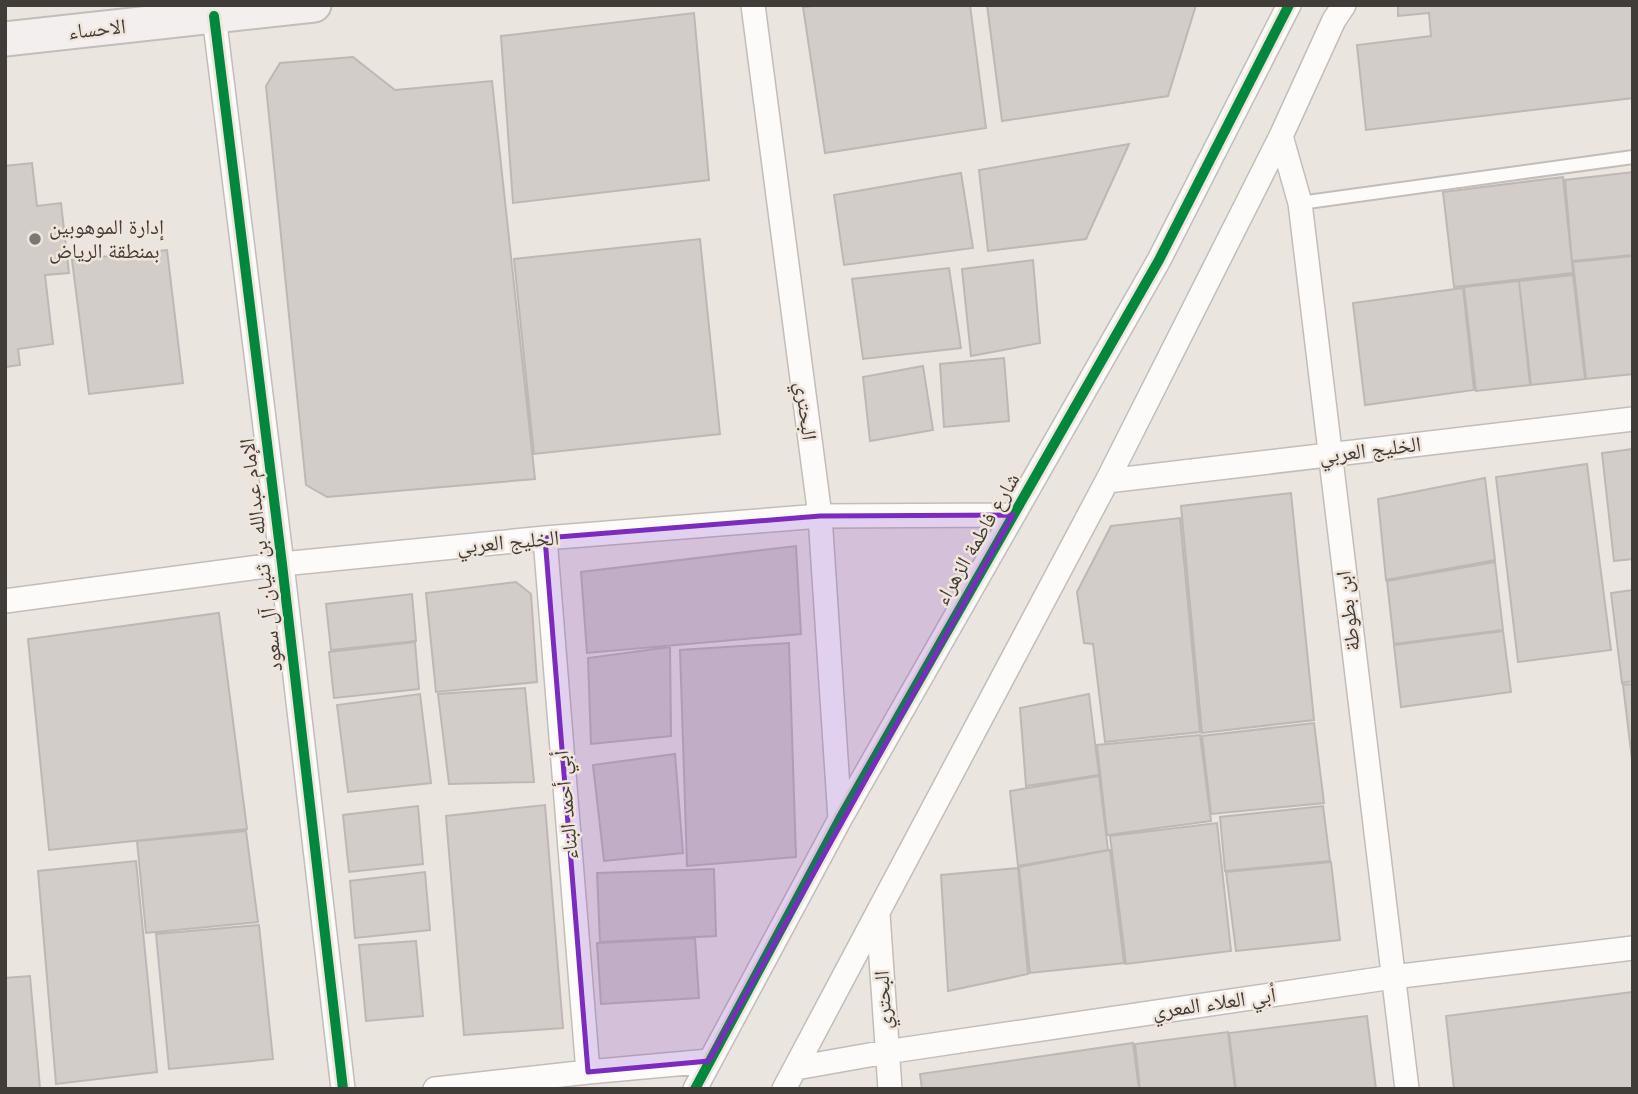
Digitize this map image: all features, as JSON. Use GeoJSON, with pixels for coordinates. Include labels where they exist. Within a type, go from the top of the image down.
{"type":"FeatureCollection","features":[{"type":"Feature","properties":{"kind":"main road","name":"الاحساء"},"geometry":{"type":"LineString","coordinates":[[5,39],[314,5]]}},
{"type":"Feature","properties":{"kind":"street","name":"البحتري"},"geometry":{"type":"LineString","coordinates":[[753,5],[820,516],[840,819]]}},
{"type":"Feature","properties":{"kind":"street","name":"شارع فاطمة الزهراء"},"geometry":{"type":"LineString","coordinates":[[695,1089],[840,819],[1158,260],[1289,5]]}},
{"type":"Feature","properties":{"kind":"street"},"geometry":{"type":"LineString","coordinates":[[784,1089],[1107,481],[1281,136],[1334,20],[1344,5]]}},
{"type":"Feature","properties":{"kind":"street","name":"الإمام عبدالله بن ثنيان آل سعود"},"geometry":{"type":"LineString","coordinates":[[214,16],[282,564],[343,1089]]}},
{"type":"Feature","properties":{"kind":"street","name":"ابن بطوطة"},"geometry":{"type":"LineString","coordinates":[[1281,136],[1300,203],[1407,1089]]}},
{"type":"Feature","properties":{"kind":"street","name":"الخليج العربي"},"geometry":{"type":"LineString","coordinates":[[1107,481],[1633,419]]}},
{"type":"Feature","properties":{"kind":"street","name":"الخليج العربي"},"geometry":{"type":"LineString","coordinates":[[5,601],[282,564],[545,538],[820,516],[1013,515]]}},
{"type":"Feature","properties":{"kind":"street","name":"أبي أحمد البناء"},"geometry":{"type":"LineString","coordinates":[[545,538],[588,1072]]}},
{"type":"Feature","properties":{"kind":"street","name":"البحتري"},"geometry":{"type":"LineString","coordinates":[[878,911],[890,1089]]}},
{"type":"Feature","properties":{"kind":"street","name":"أبي العلاء المعري"},"geometry":{"type":"LineString","coordinates":[[796,1068],[886,1052],[1393,977],[1633,948]]}},
{"type":"Feature","properties":{"kind":"street"},"geometry":{"type":"LineString","coordinates":[[435,1089],[709,1062]]}},
{"type":"Feature","properties":{"kind":"lane"},"geometry":{"type":"LineString","coordinates":[[1300,203],[1633,156]]}},
{"type":"Feature","properties":{"kind":"highlighted area"},"geometry":{"type":"Polygon","coordinates":[[[1013,515],[709,1061],[588,1072],[545,538],[820,516],[1013,515]]]}},
{"type":"Feature","properties":{"kind":"building"},"geometry":{"type":"Polygon","coordinates":[[[970,5],[986,128],[825,153],[803,7],[970,5]]]}},
{"type":"Feature","properties":{"kind":"building"},"geometry":{"type":"Polygon","coordinates":[[[987,5],[1196,5],[1168,96],[1002,121],[987,5]]]}},
{"type":"Feature","properties":{"kind":"building"},"geometry":{"type":"Polygon","coordinates":[[[1398,5],[1633,5],[1633,98],[1366,130],[1357,45],[1431,36],[1429,13],[1398,16],[1398,5]]]}},
{"type":"Feature","properties":{"kind":"building"},"geometry":{"type":"Polygon","coordinates":[[[694,13],[709,180],[513,203],[501,36],[694,13]]]}},
{"type":"Feature","properties":{"kind":"building"},"geometry":{"type":"Polygon","coordinates":[[[353,57],[395,90],[492,81],[535,479],[327,497],[306,485],[266,86],[280,63],[353,57]]]}},
{"type":"Feature","properties":{"kind":"building"},"geometry":{"type":"Polygon","coordinates":[[[1129,144],[1086,239],[988,251],[979,170],[1129,144]]]}},
{"type":"Feature","properties":{"kind":"building","name":"إدارة الموهوبين بمنطقة الرياض"},"geometry":{"type":"Polygon","coordinates":[[[32,163],[37,206],[61,203],[69,273],[45,275],[53,344],[18,349],[20,365],[5,367],[5,166],[32,163]]]}},
{"type":"Feature","properties":{"kind":"building"},"geometry":{"type":"Polygon","coordinates":[[[1633,172],[1633,255],[1572,261],[1565,180],[1633,172]]]}},
{"type":"Feature","properties":{"kind":"building"},"geometry":{"type":"Polygon","coordinates":[[[961,173],[973,248],[844,265],[834,195],[961,173]]]}},
{"type":"Feature","properties":{"kind":"building"},"geometry":{"type":"Polygon","coordinates":[[[1563,177],[1573,273],[1454,287],[1443,192],[1563,177]]]}},
{"type":"Feature","properties":{"kind":"building"},"geometry":{"type":"Polygon","coordinates":[[[700,239],[720,434],[534,454],[514,259],[700,239]]]}},
{"type":"Feature","properties":{"kind":"building"},"geometry":{"type":"Polygon","coordinates":[[[167,250],[183,383],[89,394],[72,260],[167,250]]]}},
{"type":"Feature","properties":{"kind":"building"},"geometry":{"type":"Polygon","coordinates":[[[1633,256],[1633,374],[1586,379],[1573,262],[1633,256]]]}},
{"type":"Feature","properties":{"kind":"building"},"geometry":{"type":"Polygon","coordinates":[[[1033,260],[1040,343],[971,356],[962,269],[1033,260]]]}},
{"type":"Feature","properties":{"kind":"building"},"geometry":{"type":"Polygon","coordinates":[[[949,268],[961,348],[863,359],[852,279],[949,268]]]}},
{"type":"Feature","properties":{"kind":"building"},"geometry":{"type":"Polygon","coordinates":[[[1573,275],[1585,379],[1531,385],[1519,281],[1573,275]]]}},
{"type":"Feature","properties":{"kind":"building"},"geometry":{"type":"Polygon","coordinates":[[[1519,281],[1530,385],[1476,391],[1464,287],[1519,281]]]}},
{"type":"Feature","properties":{"kind":"building"},"geometry":{"type":"Polygon","coordinates":[[[1463,288],[1474,390],[1365,405],[1353,303],[1463,288]]]}},
{"type":"Feature","properties":{"kind":"building"},"geometry":{"type":"Polygon","coordinates":[[[1004,358],[1009,421],[944,427],[940,364],[1004,358]]]}},
{"type":"Feature","properties":{"kind":"building"},"geometry":{"type":"Polygon","coordinates":[[[923,366],[933,430],[870,441],[863,377],[923,366]]]}},
{"type":"Feature","properties":{"kind":"building"},"geometry":{"type":"Polygon","coordinates":[[[1633,449],[1633,559],[1614,561],[1602,453],[1633,449]]]}},
{"type":"Feature","properties":{"kind":"building"},"geometry":{"type":"Polygon","coordinates":[[[1587,464],[1611,650],[1518,662],[1496,477],[1587,464]]]}},
{"type":"Feature","properties":{"kind":"building"},"geometry":{"type":"Polygon","coordinates":[[[1485,478],[1495,560],[1386,580],[1378,499],[1485,478]]]}},
{"type":"Feature","properties":{"kind":"building"},"geometry":{"type":"Polygon","coordinates":[[[1291,493],[1314,720],[1202,733],[1181,506],[1291,493]]]}},
{"type":"Feature","properties":{"kind":"building"},"geometry":{"type":"Polygon","coordinates":[[[1180,518],[1200,732],[1105,742],[1093,644],[1084,643],[1077,592],[1111,526],[1180,518]]]}},
{"type":"Feature","properties":{"kind":"building"},"geometry":{"type":"Polygon","coordinates":[[[796,546],[801,634],[587,653],[581,572],[796,546]]]}},
{"type":"Feature","properties":{"kind":"building"},"geometry":{"type":"Polygon","coordinates":[[[1495,562],[1503,630],[1394,644],[1387,581],[1495,562]]]}},
{"type":"Feature","properties":{"kind":"building"},"geometry":{"type":"Polygon","coordinates":[[[516,582],[531,594],[537,682],[436,692],[426,593],[516,582]]]}},
{"type":"Feature","properties":{"kind":"building"},"geometry":{"type":"Polygon","coordinates":[[[1633,590],[1633,681],[1622,683],[1611,593],[1633,590]]]}},
{"type":"Feature","properties":{"kind":"building"},"geometry":{"type":"Polygon","coordinates":[[[412,594],[416,641],[331,650],[326,604],[412,594]]]}},
{"type":"Feature","properties":{"kind":"building"},"geometry":{"type":"Polygon","coordinates":[[[219,613],[247,829],[49,850],[28,639],[219,613]]]}},
{"type":"Feature","properties":{"kind":"building"},"geometry":{"type":"Polygon","coordinates":[[[1503,631],[1511,692],[1401,707],[1394,645],[1503,631]]]}},
{"type":"Feature","properties":{"kind":"building"},"geometry":{"type":"Polygon","coordinates":[[[415,642],[419,689],[334,698],[329,652],[415,642]]]}},
{"type":"Feature","properties":{"kind":"building"},"geometry":{"type":"Polygon","coordinates":[[[789,643],[796,857],[687,866],[680,650],[789,643]]]}},
{"type":"Feature","properties":{"kind":"building"},"geometry":{"type":"Polygon","coordinates":[[[670,647],[671,736],[591,744],[588,658],[670,647]]]}},
{"type":"Feature","properties":{"kind":"building"},"geometry":{"type":"Polygon","coordinates":[[[1633,684],[1633,768],[1623,685],[1633,684]]]}},
{"type":"Feature","properties":{"kind":"building"},"geometry":{"type":"Polygon","coordinates":[[[525,688],[534,782],[449,784],[438,694],[525,688]]]}},
{"type":"Feature","properties":{"kind":"building"},"geometry":{"type":"Polygon","coordinates":[[[420,694],[431,783],[348,792],[337,705],[420,694]]]}},
{"type":"Feature","properties":{"kind":"building"},"geometry":{"type":"Polygon","coordinates":[[[1089,694],[1099,775],[1026,786],[1020,708],[1089,694]]]}},
{"type":"Feature","properties":{"kind":"building"},"geometry":{"type":"Polygon","coordinates":[[[1314,723],[1324,803],[1211,814],[1202,736],[1314,723]]]}},
{"type":"Feature","properties":{"kind":"building"},"geometry":{"type":"Polygon","coordinates":[[[1200,735],[1211,821],[1107,835],[1097,745],[1200,735]]]}},
{"type":"Feature","properties":{"kind":"building"},"geometry":{"type":"Polygon","coordinates":[[[675,754],[683,853],[604,861],[593,765],[675,754]]]}},
{"type":"Feature","properties":{"kind":"building"},"geometry":{"type":"Polygon","coordinates":[[[1099,776],[1108,850],[1018,866],[1010,791],[1099,776]]]}},
{"type":"Feature","properties":{"kind":"building"},"geometry":{"type":"Polygon","coordinates":[[[545,805],[563,1028],[464,1035],[446,816],[545,805]]]}},
{"type":"Feature","properties":{"kind":"building"},"geometry":{"type":"Polygon","coordinates":[[[418,806],[423,864],[349,872],[343,815],[418,806]]]}},
{"type":"Feature","properties":{"kind":"building"},"geometry":{"type":"Polygon","coordinates":[[[1323,806],[1330,861],[1225,871],[1220,817],[1323,806]]]}},
{"type":"Feature","properties":{"kind":"building"},"geometry":{"type":"Polygon","coordinates":[[[1217,823],[1231,951],[1126,964],[1110,836],[1217,823]]]}},
{"type":"Feature","properties":{"kind":"building"},"geometry":{"type":"Polygon","coordinates":[[[246,831],[258,922],[146,933],[137,841],[246,831]]]}},
{"type":"Feature","properties":{"kind":"building"},"geometry":{"type":"Polygon","coordinates":[[[1110,850],[1124,963],[1030,973],[1019,867],[1110,850]]]}},
{"type":"Feature","properties":{"kind":"building"},"geometry":{"type":"Polygon","coordinates":[[[136,861],[157,1072],[56,1084],[38,871],[136,861]]]}},
{"type":"Feature","properties":{"kind":"building"},"geometry":{"type":"Polygon","coordinates":[[[1331,862],[1340,940],[1236,951],[1226,872],[1331,862]]]}},
{"type":"Feature","properties":{"kind":"building"},"geometry":{"type":"Polygon","coordinates":[[[1018,868],[1028,974],[948,991],[941,875],[1018,868]]]}},
{"type":"Feature","properties":{"kind":"building"},"geometry":{"type":"Polygon","coordinates":[[[714,869],[716,936],[600,942],[597,873],[714,869]]]}},
{"type":"Feature","properties":{"kind":"building"},"geometry":{"type":"Polygon","coordinates":[[[425,872],[430,930],[355,938],[350,881],[425,872]]]}},
{"type":"Feature","properties":{"kind":"building"},"geometry":{"type":"Polygon","coordinates":[[[259,925],[273,1059],[169,1069],[156,934],[259,925]]]}},
{"type":"Feature","properties":{"kind":"building"},"geometry":{"type":"Polygon","coordinates":[[[695,938],[699,998],[601,1004],[597,943],[695,938]]]}},
{"type":"Feature","properties":{"kind":"building"},"geometry":{"type":"Polygon","coordinates":[[[416,941],[423,1016],[366,1021],[359,945],[416,941]]]}},
{"type":"Feature","properties":{"kind":"building"},"geometry":{"type":"Polygon","coordinates":[[[30,976],[40,1088],[5,1089],[5,978],[30,976]]]}},
{"type":"Feature","properties":{"kind":"building"},"geometry":{"type":"Polygon","coordinates":[[[1633,992],[1633,1089],[1454,1089],[1446,1016],[1633,992]]]}},
{"type":"Feature","properties":{"kind":"building"},"geometry":{"type":"Polygon","coordinates":[[[1367,1016],[1376,1089],[1236,1089],[1229,1033],[1367,1016]]]}},
{"type":"Feature","properties":{"kind":"building"},"geometry":{"type":"Polygon","coordinates":[[[1228,1032],[1235,1089],[1140,1089],[1135,1044],[1228,1032]]]}},
{"type":"Feature","properties":{"kind":"building"},"geometry":{"type":"Polygon","coordinates":[[[1133,1043],[1139,1089],[922,1089],[920,1074],[1133,1043]]]}},
{"type":"Feature","properties":{"kind":"cycle path"},"geometry":{"type":"LineString","coordinates":[[695,1089],[840,819],[1159,260],[1289,5]]}},
{"type":"Feature","properties":{"kind":"cycle path"},"geometry":{"type":"LineString","coordinates":[[214,16],[282,564],[343,1089]]}},
{"type":"Feature","properties":{"kind":"place","name":"إدارة الموهوبين بمنطقة الرياض"},"geometry":{"type":"Point","coordinates":[35,239]}}]}
